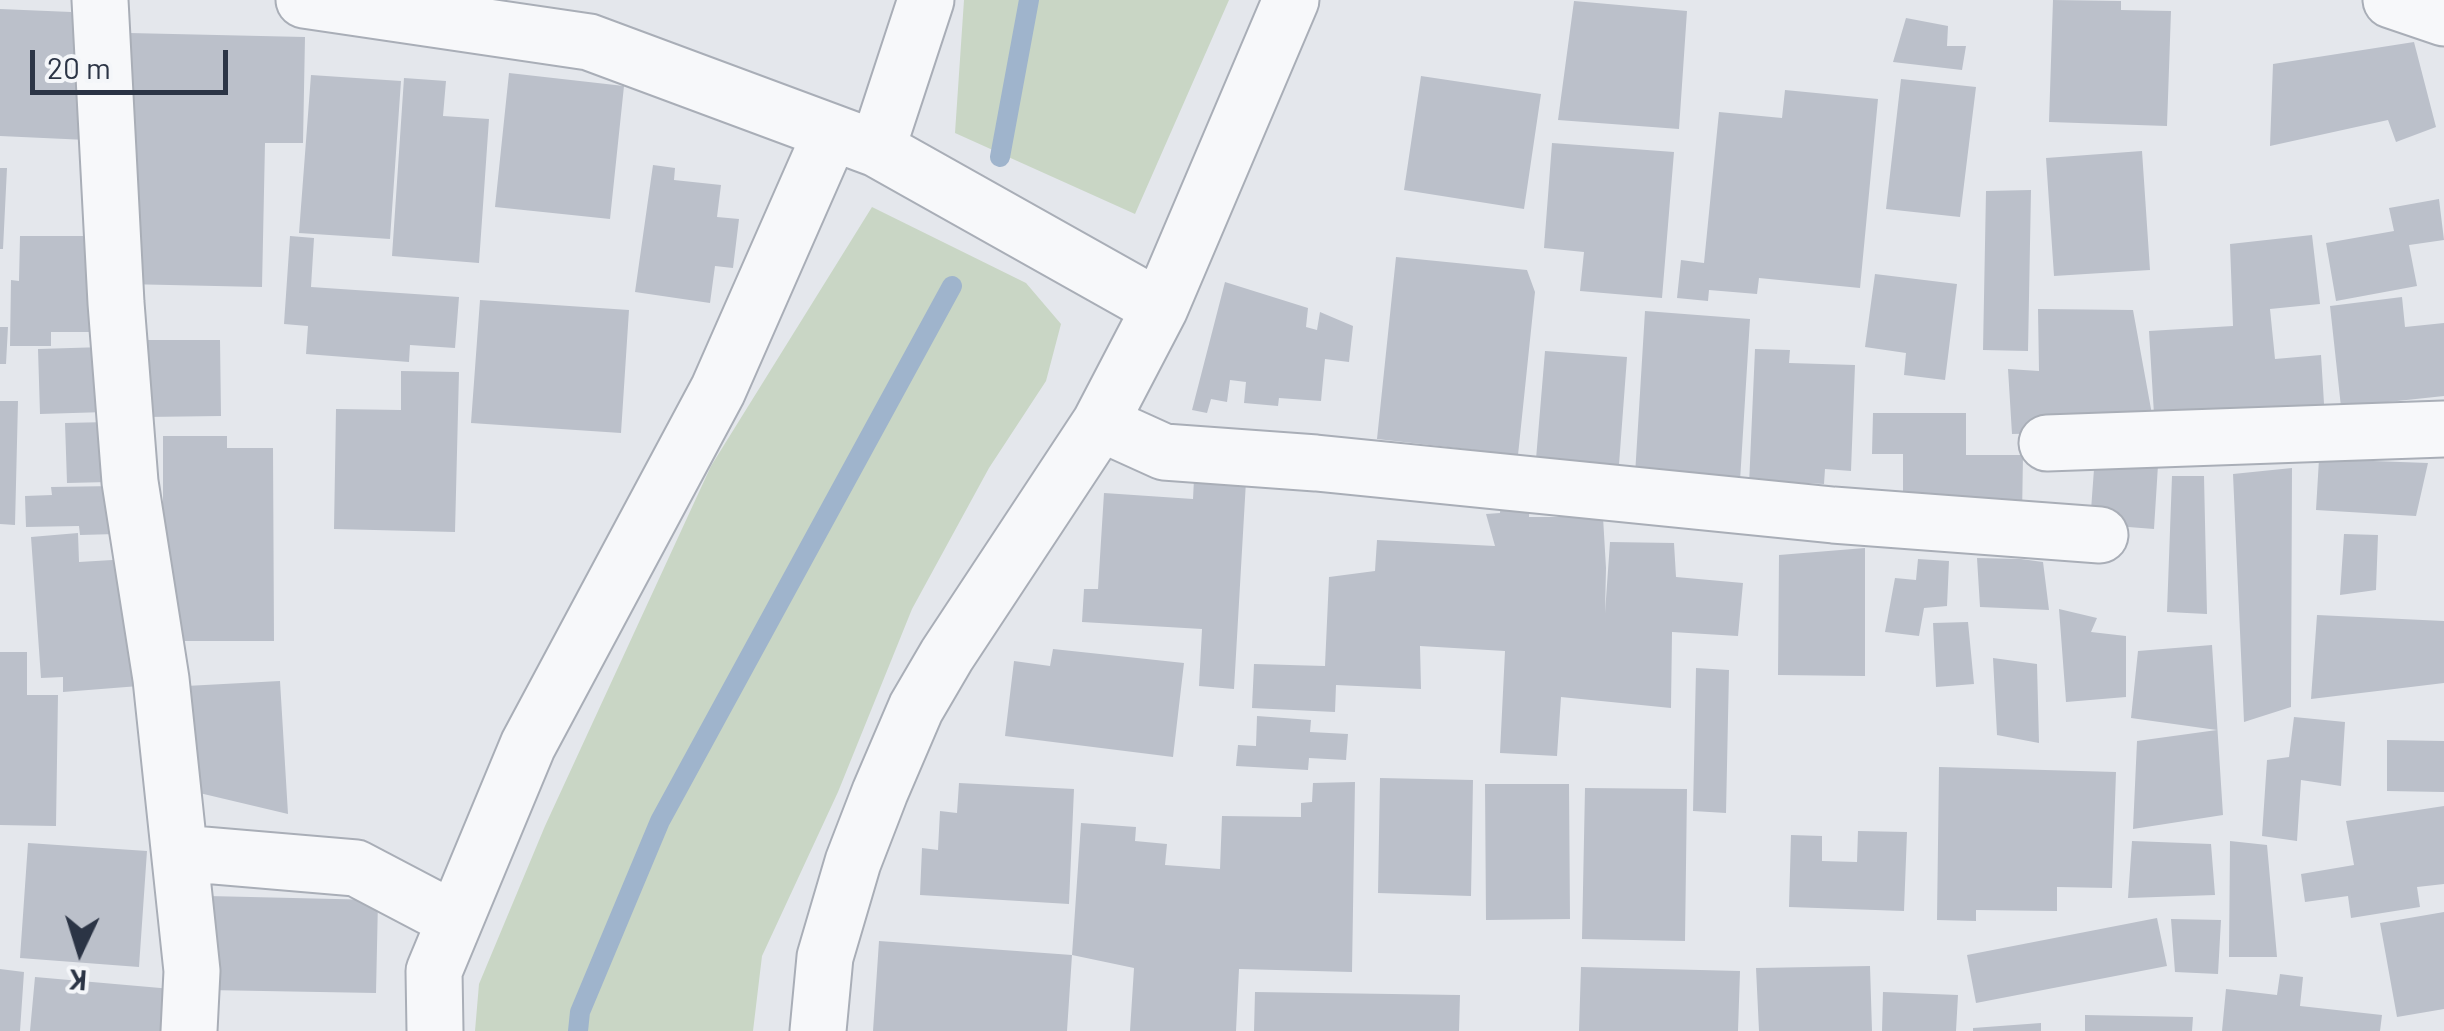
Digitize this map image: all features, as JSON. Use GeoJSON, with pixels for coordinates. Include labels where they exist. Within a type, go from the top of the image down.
{"type":"FeatureCollection","features":[{"type":"Feature","properties":{"kind":"street"},"geometry":{"type":"LineString","coordinates":[[100,0],[130,482],[161,679],[180,854],[192,971],[189,1031]]}},
{"type":"Feature","properties":{"kind":"street"},"geometry":{"type":"LineString","coordinates":[[304,0],[589,42],[854,141],[1160,308]]}},
{"type":"Feature","properties":{"kind":"street"},"geometry":{"type":"LineString","coordinates":[[435,1031],[434,971],[528,745],[926,0]]}},
{"type":"Feature","properties":{"kind":"street"},"geometry":{"type":"LineString","coordinates":[[818,1031],[825,956],[853,862],[916,708],[1100,423],[1160,308],[1291,0]]}},
{"type":"Feature","properties":{"kind":"street"},"geometry":{"type":"LineString","coordinates":[[1100,423],[1164,452],[1336,465],[1833,515],[2100,535]]}},
{"type":"Feature","properties":{"kind":"street"},"geometry":{"type":"LineString","coordinates":[[2047,443],[2444,428]]}},
{"type":"Feature","properties":{"kind":"street"},"geometry":{"type":"LineString","coordinates":[[180,854],[356,868],[456,920]]}},
{"type":"Feature","properties":{"kind":"green space"},"geometry":{"type":"Polygon","coordinates":[[[964,0],[1229,0],[1135,214],[955,133],[964,0]]]}},
{"type":"Feature","properties":{"kind":"green space"},"geometry":{"type":"Polygon","coordinates":[[[872,207],[1026,283],[1061,324],[1046,381],[989,468],[912,609],[838,792],[762,956],[753,1031],[475,1031],[479,984],[545,826],[711,466],[872,207]]]}},
{"type":"Feature","properties":{"kind":"building"},"geometry":{"type":"Polygon","coordinates":[[[2053,0],[2121,1],[2121,10],[2171,11],[2167,126],[2049,122],[2053,0]]]}},
{"type":"Feature","properties":{"kind":"building"},"geometry":{"type":"Polygon","coordinates":[[[1574,1],[1687,11],[1679,129],[1558,120],[1574,1]]]}},
{"type":"Feature","properties":{"kind":"building"},"geometry":{"type":"Polygon","coordinates":[[[0,9],[71,12],[85,41],[87,140],[0,136],[0,9]]]}},
{"type":"Feature","properties":{"kind":"building"},"geometry":{"type":"Polygon","coordinates":[[[1906,18],[1948,26],[1947,46],[1966,46],[1962,70],[1893,62],[1906,18]]]}},
{"type":"Feature","properties":{"kind":"building"},"geometry":{"type":"Polygon","coordinates":[[[129,33],[305,37],[303,143],[265,143],[262,287],[123,284],[129,33]]]}},
{"type":"Feature","properties":{"kind":"building"},"geometry":{"type":"Polygon","coordinates":[[[2414,42],[2436,127],[2396,142],[2388,120],[2270,146],[2273,64],[2414,42]]]}},
{"type":"Feature","properties":{"kind":"building"},"geometry":{"type":"Polygon","coordinates":[[[509,73],[624,86],[610,219],[495,207],[509,73]]]}},
{"type":"Feature","properties":{"kind":"building"},"geometry":{"type":"Polygon","coordinates":[[[311,75],[401,81],[390,239],[299,233],[311,75]]]}},
{"type":"Feature","properties":{"kind":"building"},"geometry":{"type":"Polygon","coordinates":[[[1421,76],[1541,94],[1524,209],[1404,190],[1421,76]]]}},
{"type":"Feature","properties":{"kind":"building"},"geometry":{"type":"Polygon","coordinates":[[[404,78],[446,81],[443,116],[489,119],[479,263],[392,256],[404,78]]]}},
{"type":"Feature","properties":{"kind":"building"},"geometry":{"type":"Polygon","coordinates":[[[1901,79],[1976,87],[1960,217],[1886,209],[1901,79]]]}},
{"type":"Feature","properties":{"kind":"building"},"geometry":{"type":"Polygon","coordinates":[[[1785,90],[1878,99],[1860,288],[1759,278],[1757,294],[1709,290],[1708,301],[1677,298],[1681,260],[1704,263],[1719,112],[1782,118],[1785,90]]]}},
{"type":"Feature","properties":{"kind":"building"},"geometry":{"type":"Polygon","coordinates":[[[1552,143],[1674,152],[1662,298],[1580,291],[1584,252],[1544,248],[1552,143]]]}},
{"type":"Feature","properties":{"kind":"building"},"geometry":{"type":"Polygon","coordinates":[[[2142,151],[2150,270],[2054,276],[2046,158],[2142,151]]]}},
{"type":"Feature","properties":{"kind":"building"},"geometry":{"type":"Polygon","coordinates":[[[653,165],[675,168],[674,180],[721,185],[717,217],[739,219],[733,268],[715,266],[710,303],[635,292],[653,165]]]}},
{"type":"Feature","properties":{"kind":"building"},"geometry":{"type":"Polygon","coordinates":[[[0,168],[7,168],[3,249],[0,249],[0,168]]]}},
{"type":"Feature","properties":{"kind":"building"},"geometry":{"type":"Polygon","coordinates":[[[2031,190],[2028,351],[1983,350],[1986,191],[2031,190]]]}},
{"type":"Feature","properties":{"kind":"building"},"geometry":{"type":"Polygon","coordinates":[[[2439,199],[2444,240],[2409,245],[2417,286],[2336,301],[2326,243],[2394,231],[2389,208],[2439,199]]]}},
{"type":"Feature","properties":{"kind":"building"},"geometry":{"type":"Polygon","coordinates":[[[2312,235],[2320,304],[2270,309],[2275,359],[2321,355],[2325,420],[2155,431],[2149,331],[2233,326],[2230,244],[2312,235]]]}},
{"type":"Feature","properties":{"kind":"building"},"geometry":{"type":"Polygon","coordinates":[[[20,236],[98,236],[97,332],[51,332],[51,346],[10,346],[11,280],[19,281],[20,236]]]}},
{"type":"Feature","properties":{"kind":"building"},"geometry":{"type":"Polygon","coordinates":[[[290,236],[314,238],[311,287],[459,297],[455,348],[410,345],[409,362],[306,354],[308,326],[284,324],[290,236]]]}},
{"type":"Feature","properties":{"kind":"building"},"geometry":{"type":"Polygon","coordinates":[[[1396,257],[1527,270],[1535,292],[1518,455],[1377,439],[1396,257]]]}},
{"type":"Feature","properties":{"kind":"building"},"geometry":{"type":"Polygon","coordinates":[[[1875,274],[1957,284],[1945,380],[1904,375],[1906,353],[1865,347],[1875,274]]]}},
{"type":"Feature","properties":{"kind":"building"},"geometry":{"type":"Polygon","coordinates":[[[1225,282],[1308,308],[1306,327],[1317,330],[1320,312],[1353,326],[1349,362],[1325,359],[1321,401],[1279,398],[1278,406],[1244,403],[1246,382],[1230,380],[1227,402],[1211,399],[1207,413],[1192,410],[1225,282]]]}},
{"type":"Feature","properties":{"kind":"building"},"geometry":{"type":"Polygon","coordinates":[[[2402,297],[2405,327],[2444,323],[2444,396],[2341,407],[2330,306],[2402,297]]]}},
{"type":"Feature","properties":{"kind":"building"},"geometry":{"type":"Polygon","coordinates":[[[480,300],[629,310],[621,433],[471,423],[480,300]]]}},
{"type":"Feature","properties":{"kind":"building"},"geometry":{"type":"Polygon","coordinates":[[[2038,309],[2133,310],[2155,431],[2012,434],[2008,369],[2039,371],[2038,309]]]}},
{"type":"Feature","properties":{"kind":"building"},"geometry":{"type":"Polygon","coordinates":[[[1645,311],[1750,319],[1740,481],[1635,475],[1645,311]]]}},
{"type":"Feature","properties":{"kind":"building"},"geometry":{"type":"Polygon","coordinates":[[[0,327],[8,327],[6,364],[0,364],[0,327]]]}},
{"type":"Feature","properties":{"kind":"building"},"geometry":{"type":"Polygon","coordinates":[[[146,340],[220,340],[221,416],[146,417],[146,340]]]}},
{"type":"Feature","properties":{"kind":"building"},"geometry":{"type":"Polygon","coordinates":[[[104,347],[106,412],[40,414],[38,349],[104,347]]]}},
{"type":"Feature","properties":{"kind":"building"},"geometry":{"type":"Polygon","coordinates":[[[1755,349],[1790,350],[1789,363],[1855,365],[1851,471],[1825,469],[1824,484],[1749,485],[1755,349]]]}},
{"type":"Feature","properties":{"kind":"building"},"geometry":{"type":"Polygon","coordinates":[[[1545,351],[1627,357],[1618,478],[1535,471],[1545,351]]]}},
{"type":"Feature","properties":{"kind":"building"},"geometry":{"type":"Polygon","coordinates":[[[401,371],[459,372],[455,532],[334,529],[336,409],[401,410],[401,371]]]}},
{"type":"Feature","properties":{"kind":"building"},"geometry":{"type":"Polygon","coordinates":[[[0,401],[18,401],[15,525],[0,524],[0,401]]]}},
{"type":"Feature","properties":{"kind":"building"},"geometry":{"type":"Polygon","coordinates":[[[1873,413],[1966,413],[1966,455],[2023,455],[2022,517],[1903,505],[1903,454],[1872,454],[1873,413]]]}},
{"type":"Feature","properties":{"kind":"building"},"geometry":{"type":"Polygon","coordinates":[[[108,422],[109,482],[67,483],[65,423],[108,422]]]}},
{"type":"Feature","properties":{"kind":"building"},"geometry":{"type":"Polygon","coordinates":[[[163,436],[227,436],[227,448],[273,448],[274,641],[163,641],[163,436]]]}},
{"type":"Feature","properties":{"kind":"building"},"geometry":{"type":"Polygon","coordinates":[[[2116,446],[2159,449],[2154,529],[2090,524],[2094,469],[2115,470],[2116,446]]]}},
{"type":"Feature","properties":{"kind":"building"},"geometry":{"type":"Polygon","coordinates":[[[2319,459],[2428,463],[2416,516],[2316,510],[2319,459]]]}},
{"type":"Feature","properties":{"kind":"building"},"geometry":{"type":"Polygon","coordinates":[[[2292,468],[2291,707],[2244,722],[2233,474],[2292,468]]]}},
{"type":"Feature","properties":{"kind":"building"},"geometry":{"type":"Polygon","coordinates":[[[2172,476],[2204,476],[2207,614],[2167,612],[2172,476]]]}},
{"type":"Feature","properties":{"kind":"building"},"geometry":{"type":"Polygon","coordinates":[[[1194,479],[1246,481],[1234,689],[1199,686],[1202,629],[1082,622],[1084,589],[1098,589],[1104,493],[1193,499],[1194,479]]]}},
{"type":"Feature","properties":{"kind":"building"},"geometry":{"type":"Polygon","coordinates":[[[115,486],[116,534],[80,535],[79,526],[26,527],[25,496],[52,495],[51,487],[115,486]]]}},
{"type":"Feature","properties":{"kind":"building"},"geometry":{"type":"Polygon","coordinates":[[[1501,501],[1530,501],[1529,517],[1603,517],[1605,613],[1610,542],[1674,543],[1676,577],[1743,583],[1738,636],[1672,632],[1671,708],[1561,697],[1557,756],[1500,753],[1505,651],[1420,646],[1421,689],[1336,685],[1335,712],[1252,708],[1254,664],[1325,666],[1329,577],[1375,571],[1377,540],[1495,546],[1486,514],[1500,513],[1501,501]]]}},
{"type":"Feature","properties":{"kind":"building"},"geometry":{"type":"Polygon","coordinates":[[[78,533],[79,562],[129,559],[139,686],[63,692],[63,677],[41,678],[31,537],[78,533]]]}},
{"type":"Feature","properties":{"kind":"building"},"geometry":{"type":"Polygon","coordinates":[[[2344,534],[2378,535],[2376,590],[2340,595],[2344,534]]]}},
{"type":"Feature","properties":{"kind":"building"},"geometry":{"type":"Polygon","coordinates":[[[1865,548],[1865,676],[1778,675],[1779,555],[1865,548]]]}},
{"type":"Feature","properties":{"kind":"building"},"geometry":{"type":"Polygon","coordinates":[[[1977,558],[2043,562],[2049,610],[1980,607],[1977,558]]]}},
{"type":"Feature","properties":{"kind":"building"},"geometry":{"type":"Polygon","coordinates":[[[1918,559],[1949,561],[1947,606],[1924,608],[1919,636],[1885,632],[1895,578],[1916,580],[1918,559]]]}},
{"type":"Feature","properties":{"kind":"building"},"geometry":{"type":"Polygon","coordinates":[[[2059,609],[2097,618],[2091,632],[2126,636],[2126,697],[2066,702],[2059,609]]]}},
{"type":"Feature","properties":{"kind":"building"},"geometry":{"type":"Polygon","coordinates":[[[2317,615],[2444,621],[2444,683],[2311,699],[2317,615]]]}},
{"type":"Feature","properties":{"kind":"building"},"geometry":{"type":"Polygon","coordinates":[[[1968,622],[1974,684],[1936,687],[1933,623],[1968,622]]]}},
{"type":"Feature","properties":{"kind":"building"},"geometry":{"type":"Polygon","coordinates":[[[2212,645],[2223,815],[2133,829],[2137,741],[2217,730],[2131,718],[2138,651],[2212,645]]]}},
{"type":"Feature","properties":{"kind":"building"},"geometry":{"type":"Polygon","coordinates":[[[1053,649],[1184,663],[1173,757],[1005,736],[1014,661],[1050,666],[1053,649]]]}},
{"type":"Feature","properties":{"kind":"building"},"geometry":{"type":"Polygon","coordinates":[[[0,652],[27,652],[27,695],[58,695],[56,826],[0,825],[0,652]]]}},
{"type":"Feature","properties":{"kind":"building"},"geometry":{"type":"Polygon","coordinates":[[[1993,658],[2037,664],[2039,743],[1997,735],[1993,658]]]}},
{"type":"Feature","properties":{"kind":"building"},"geometry":{"type":"Polygon","coordinates":[[[1696,668],[1729,670],[1726,813],[1693,811],[1696,668]]]}},
{"type":"Feature","properties":{"kind":"building"},"geometry":{"type":"Polygon","coordinates":[[[280,681],[288,814],[191,791],[186,686],[280,681]]]}},
{"type":"Feature","properties":{"kind":"building"},"geometry":{"type":"Polygon","coordinates":[[[1257,716],[1311,720],[1310,732],[1348,734],[1346,760],[1309,758],[1308,770],[1236,766],[1238,745],[1256,746],[1257,716]]]}},
{"type":"Feature","properties":{"kind":"building"},"geometry":{"type":"Polygon","coordinates":[[[2294,717],[2345,722],[2341,786],[2301,780],[2297,841],[2262,836],[2267,760],[2289,757],[2294,717]]]}},
{"type":"Feature","properties":{"kind":"building"},"geometry":{"type":"Polygon","coordinates":[[[2387,740],[2444,741],[2444,792],[2387,791],[2387,740]]]}},
{"type":"Feature","properties":{"kind":"building"},"geometry":{"type":"Polygon","coordinates":[[[1939,767],[2116,772],[2112,888],[2057,887],[2057,911],[1976,910],[1976,921],[1937,920],[1939,767]]]}},
{"type":"Feature","properties":{"kind":"building"},"geometry":{"type":"Polygon","coordinates":[[[1380,778],[1473,780],[1471,896],[1378,893],[1380,778]]]}},
{"type":"Feature","properties":{"kind":"building"},"geometry":{"type":"Polygon","coordinates":[[[1355,782],[1352,972],[1239,969],[1236,1031],[1130,1031],[1134,968],[1072,955],[1081,823],[1136,827],[1135,841],[1167,844],[1165,865],[1220,869],[1222,816],[1301,817],[1301,803],[1312,802],[1313,783],[1355,782]]]}},
{"type":"Feature","properties":{"kind":"building"},"geometry":{"type":"Polygon","coordinates":[[[959,783],[1074,789],[1069,904],[920,895],[922,848],[938,850],[940,811],[957,813],[959,783]]]}},
{"type":"Feature","properties":{"kind":"building"},"geometry":{"type":"Polygon","coordinates":[[[1485,784],[1569,784],[1570,919],[1486,920],[1485,784]]]}},
{"type":"Feature","properties":{"kind":"building"},"geometry":{"type":"Polygon","coordinates":[[[1585,788],[1687,789],[1685,941],[1582,939],[1585,788]]]}},
{"type":"Feature","properties":{"kind":"building"},"geometry":{"type":"Polygon","coordinates":[[[2444,806],[2444,884],[2417,887],[2420,907],[2351,918],[2348,896],[2305,902],[2301,874],[2354,865],[2346,821],[2444,806]]]}},
{"type":"Feature","properties":{"kind":"building"},"geometry":{"type":"Polygon","coordinates":[[[1858,831],[1907,832],[1904,911],[1789,907],[1791,835],[1822,836],[1822,861],[1857,862],[1858,831]]]}},
{"type":"Feature","properties":{"kind":"building"},"geometry":{"type":"Polygon","coordinates":[[[2132,841],[2211,844],[2215,895],[2128,898],[2132,841]]]}},
{"type":"Feature","properties":{"kind":"building"},"geometry":{"type":"Polygon","coordinates":[[[2230,841],[2267,845],[2277,957],[2229,957],[2230,841]]]}},
{"type":"Feature","properties":{"kind":"building"},"geometry":{"type":"Polygon","coordinates":[[[28,843],[147,851],[139,967],[20,958],[28,843]]]}},
{"type":"Feature","properties":{"kind":"building"},"geometry":{"type":"Polygon","coordinates":[[[208,896],[378,900],[376,993],[207,990],[208,896]]]}},
{"type":"Feature","properties":{"kind":"building"},"geometry":{"type":"Polygon","coordinates":[[[2444,912],[2444,1009],[2397,1017],[2380,923],[2444,912]]]}},
{"type":"Feature","properties":{"kind":"building"},"geometry":{"type":"Polygon","coordinates":[[[2157,918],[2167,966],[1976,1003],[1967,955],[2157,918]]]}},
{"type":"Feature","properties":{"kind":"building"},"geometry":{"type":"Polygon","coordinates":[[[2171,919],[2221,920],[2218,974],[2175,972],[2171,919]]]}},
{"type":"Feature","properties":{"kind":"building"},"geometry":{"type":"Polygon","coordinates":[[[879,941],[1072,955],[1067,1031],[873,1031],[879,941]]]}},
{"type":"Feature","properties":{"kind":"building"},"geometry":{"type":"Polygon","coordinates":[[[1870,966],[1872,1031],[1759,1031],[1756,968],[1870,966]]]}},
{"type":"Feature","properties":{"kind":"building"},"geometry":{"type":"Polygon","coordinates":[[[1581,967],[1740,971],[1738,1031],[1579,1031],[1581,967]]]}},
{"type":"Feature","properties":{"kind":"building"},"geometry":{"type":"Polygon","coordinates":[[[0,969],[24,972],[20,1031],[0,1031],[0,969]]]}},
{"type":"Feature","properties":{"kind":"building"},"geometry":{"type":"Polygon","coordinates":[[[2280,974],[2303,977],[2300,1006],[2382,1015],[2380,1031],[2222,1031],[2226,989],[2277,995],[2280,974]]]}},
{"type":"Feature","properties":{"kind":"building"},"geometry":{"type":"Polygon","coordinates":[[[35,977],[172,989],[169,1031],[30,1031],[35,977]]]}},
{"type":"Feature","properties":{"kind":"building"},"geometry":{"type":"Polygon","coordinates":[[[1255,992],[1460,995],[1459,1031],[1254,1031],[1255,992]]]}},
{"type":"Feature","properties":{"kind":"building"},"geometry":{"type":"Polygon","coordinates":[[[1883,992],[1958,995],[1956,1031],[1882,1031],[1883,992]]]}},
{"type":"Feature","properties":{"kind":"building"},"geometry":{"type":"Polygon","coordinates":[[[2085,1015],[2193,1017],[2192,1031],[2085,1031],[2085,1015]]]}},
{"type":"Feature","properties":{"kind":"building"},"geometry":{"type":"Polygon","coordinates":[[[2041,1023],[2041,1031],[1973,1031],[1973,1028],[2041,1023]]]}},
{"type":"Feature","properties":{"kind":"waterway"},"geometry":{"type":"LineString","coordinates":[[1000,157],[1029,0]]}},
{"type":"Feature","properties":{"kind":"waterway"},"geometry":{"type":"LineString","coordinates":[[578,1031],[580,1012],[660,821],[952,286]]}}]}
